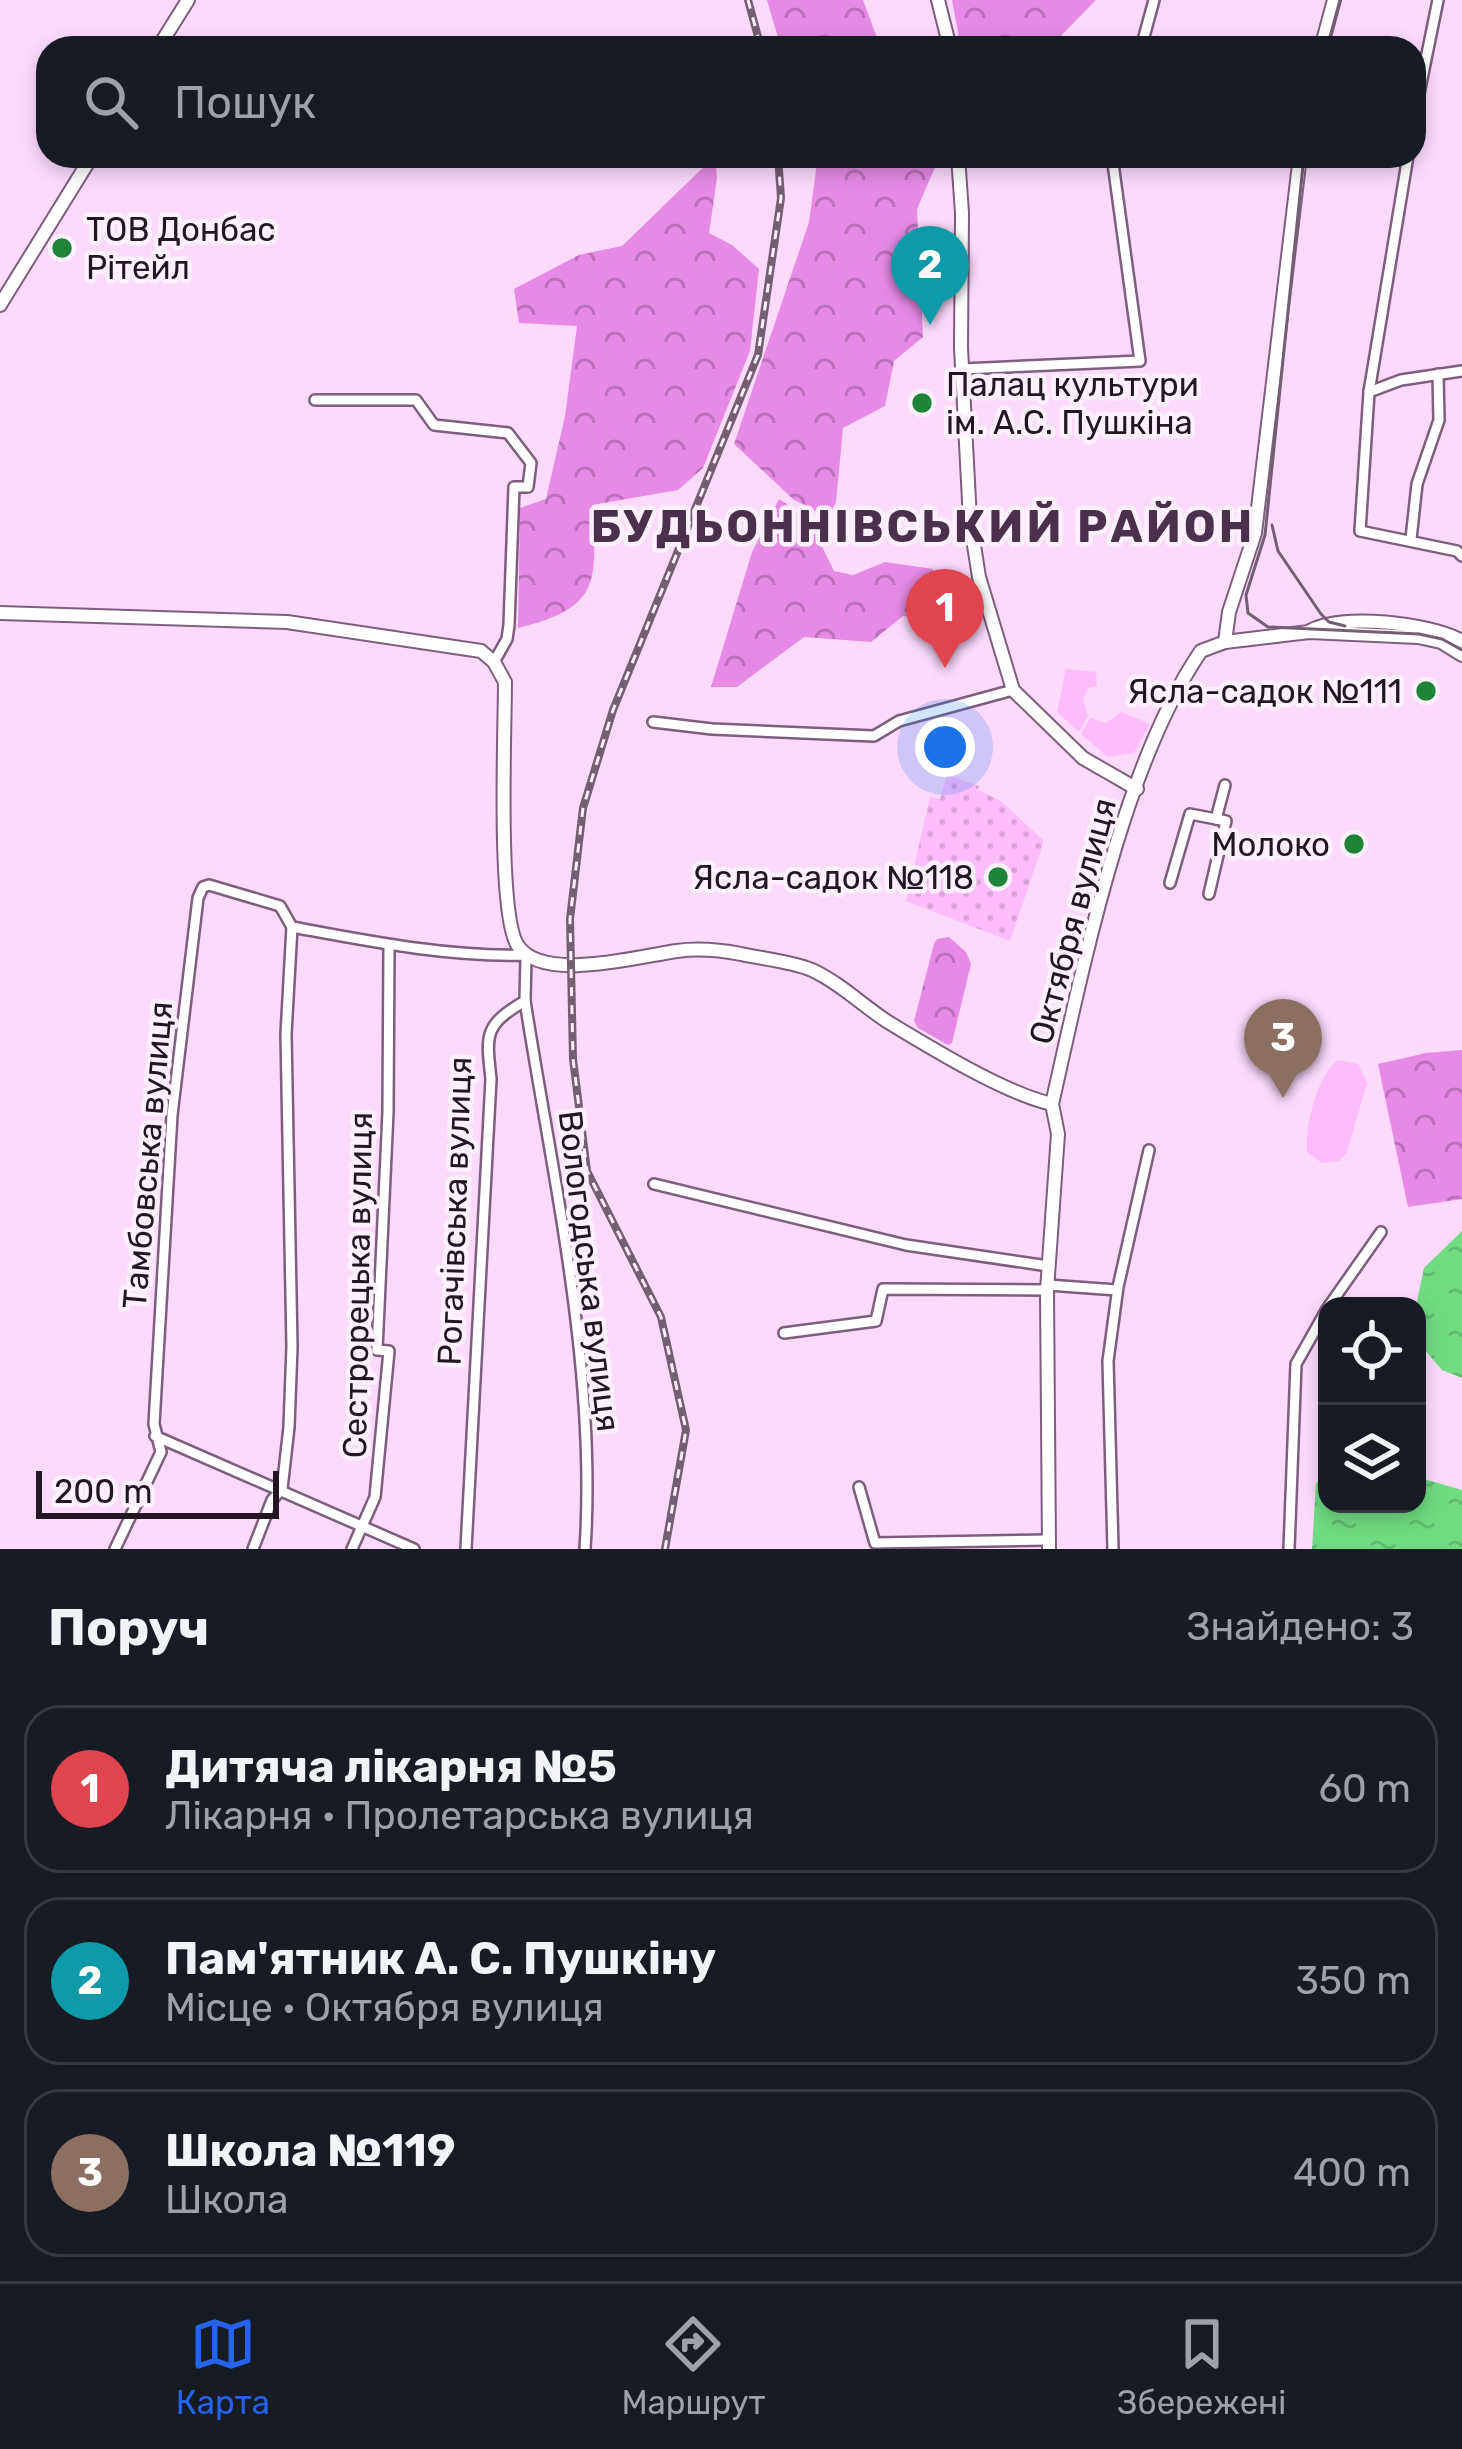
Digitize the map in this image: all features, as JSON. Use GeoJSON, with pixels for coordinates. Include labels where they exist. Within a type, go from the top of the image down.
{"type":"FeatureCollection","features":[{"type":"Feature","properties":{"kind":"street"},"geometry":{"type":"LineString","coordinates":[[166,36],[188,0]]}},
{"type":"Feature","properties":{"kind":"street"},"geometry":{"type":"LineString","coordinates":[[938,0],[947,36]]}},
{"type":"Feature","properties":{"kind":"street"},"geometry":{"type":"LineString","coordinates":[[1145,36],[1154,0]]}},
{"type":"Feature","properties":{"kind":"street"},"geometry":{"type":"LineString","coordinates":[[1325,36],[1334,0]]}},
{"type":"Feature","properties":{"kind":"street"},"geometry":{"type":"LineString","coordinates":[[1426,59],[1438,0]]}},
{"type":"Feature","properties":{"kind":"street"},"geometry":{"type":"LineString","coordinates":[[0,305],[85,168]]}},
{"type":"Feature","properties":{"kind":"street"},"geometry":{"type":"LineString","coordinates":[[653,722],[874,736],[899,721],[1012,690],[976,562],[962,368],[958,168]]}},
{"type":"Feature","properties":{"kind":"street"},"geometry":{"type":"LineString","coordinates":[[962,368],[1140,361],[1114,168]]}},
{"type":"Feature","properties":{"kind":"street"},"geometry":{"type":"LineString","coordinates":[[1225,642],[1229,612],[1255,533],[1299,168]]}},
{"type":"Feature","properties":{"kind":"street"},"geometry":{"type":"LineString","coordinates":[[1406,168],[1369,392],[1360,531],[1456,550],[1462,556]]}},
{"type":"Feature","properties":{"kind":"street"},"geometry":{"type":"LineString","coordinates":[[1369,392],[1401,380],[1462,371]]}},
{"type":"Feature","properties":{"kind":"street"},"geometry":{"type":"LineString","coordinates":[[1411,539],[1417,484],[1439,420],[1438,374]]}},
{"type":"Feature","properties":{"kind":"street"},"geometry":{"type":"LineString","coordinates":[[315,400],[416,400],[434,425],[508,433],[531,463],[528,487],[514,487],[509,625],[494,662]]}},
{"type":"Feature","properties":{"kind":"street"},"geometry":{"type":"LineString","coordinates":[[0,614],[287,622],[481,651],[505,682],[507,897],[512,936],[526,955],[525,1001]]}},
{"type":"Feature","properties":{"kind":"street"},"geometry":{"type":"LineString","coordinates":[[1309,632],[1332,622],[1354,623],[1420,627],[1462,641]]}},
{"type":"Feature","properties":{"kind":"street"},"geometry":{"type":"LineString","coordinates":[[1137,789],[1201,651],[1225,642],[1309,632],[1418,638],[1441,642],[1462,655]]}},
{"type":"Feature","properties":{"kind":"street","name":"Октября вулиця"},"geometry":{"type":"LineString","coordinates":[[1012,690],[1083,758],[1137,789],[1111,868],[1052,1104],[1058,1134],[1047,1287],[1049,1545]]}},
{"type":"Feature","properties":{"kind":"street"},"geometry":{"type":"LineString","coordinates":[[1216,819],[1226,785]]}},
{"type":"Feature","properties":{"kind":"street"},"geometry":{"type":"LineString","coordinates":[[1169,883],[1190,814],[1226,820],[1208,894]]}},
{"type":"Feature","properties":{"kind":"street","name":"Тамбовська вулиця"},"geometry":{"type":"LineString","coordinates":[[115,1549],[161,1452],[154,1436],[172,1114],[198,898],[209,885],[280,906],[292,927]]}},
{"type":"Feature","properties":{"kind":"street"},"geometry":{"type":"LineString","coordinates":[[253,1549],[272,1500],[282,1489],[292,1347],[286,1034],[292,927],[389,945],[526,955],[541,962],[587,964],[698,950],[811,969],[929,1045],[1052,1104]]}},
{"type":"Feature","properties":{"kind":"street","name":"Сестрорецька вулиця"},"geometry":{"type":"LineString","coordinates":[[352,1549],[376,1497],[389,1351],[377,1350],[388,1112],[389,945]]}},
{"type":"Feature","properties":{"kind":"street","name":"Рогачівська вулиця"},"geometry":{"type":"LineString","coordinates":[[466,1549],[491,1079],[488,1037],[502,1015],[525,1001]]}},
{"type":"Feature","properties":{"kind":"street","name":"Вологодська вулиця"},"geometry":{"type":"LineString","coordinates":[[525,1001],[584,1397],[585,1549]]}},
{"type":"Feature","properties":{"kind":"street"},"geometry":{"type":"LineString","coordinates":[[1113,1549],[1108,1361],[1117,1290],[1149,1150]]}},
{"type":"Feature","properties":{"kind":"street"},"geometry":{"type":"LineString","coordinates":[[654,1184],[906,1245],[1048,1266]]}},
{"type":"Feature","properties":{"kind":"street"},"geometry":{"type":"LineString","coordinates":[[1336,1297],[1382,1232]]}},
{"type":"Feature","properties":{"kind":"street"},"geometry":{"type":"LineString","coordinates":[[784,1333],[876,1321],[883,1289],[1117,1290]]}},
{"type":"Feature","properties":{"kind":"street"},"geometry":{"type":"LineString","coordinates":[[1289,1549],[1296,1364],[1318,1326]]}},
{"type":"Feature","properties":{"kind":"street"},"geometry":{"type":"LineString","coordinates":[[154,1436],[414,1549]]}},
{"type":"Feature","properties":{"kind":"street"},"geometry":{"type":"LineString","coordinates":[[859,1487],[874,1543],[1049,1545]]}},
{"type":"Feature","properties":{"kind":"shaded area"},"geometry":{"type":"Polygon","coordinates":[[[1066,669],[1096,672],[1097,686],[1088,688],[1083,699],[1088,716],[1079,732],[1057,712],[1066,669]]]}},
{"type":"Feature","properties":{"kind":"shaded area"},"geometry":{"type":"Polygon","coordinates":[[[1121,712],[1150,724],[1134,753],[1108,757],[1081,734],[1090,718],[1106,723],[1121,712]]]}},
{"type":"Feature","properties":{"kind":"shaded area"},"geometry":{"type":"Polygon","coordinates":[[[947,775],[979,786],[978,790],[1001,801],[1044,841],[1010,941],[906,901],[930,797],[940,799],[947,775]]]}},
{"type":"Feature","properties":{"kind":"shaded area"},"geometry":{"type":"Polygon","coordinates":[[[1338,1060],[1358,1064],[1367,1083],[1347,1152],[1339,1161],[1322,1163],[1307,1152],[1308,1129],[1324,1076],[1338,1060]]]}},
{"type":"Feature","properties":{"kind":"green space"},"geometry":{"type":"Polygon","coordinates":[[[767,0],[863,0],[876,36],[778,36],[767,0]]]}},
{"type":"Feature","properties":{"kind":"green space"},"geometry":{"type":"Polygon","coordinates":[[[952,0],[1096,0],[1061,36],[959,36],[952,0]]]}},
{"type":"Feature","properties":{"kind":"green space"},"geometry":{"type":"Polygon","coordinates":[[[703,168],[716,168],[709,233],[732,245],[759,269],[750,351],[703,468],[678,490],[592,505],[594,554],[588,588],[565,611],[518,628],[520,508],[546,499],[565,416],[577,326],[519,323],[514,289],[579,255],[622,246],[703,168]]]}},
{"type":"Feature","properties":{"kind":"green space"},"geometry":{"type":"Polygon","coordinates":[[[816,168],[935,168],[917,209],[923,337],[894,361],[885,406],[843,428],[836,502],[828,518],[793,499],[734,444],[809,222],[816,168]]]}},
{"type":"Feature","properties":{"kind":"green space"},"geometry":{"type":"Polygon","coordinates":[[[779,499],[808,518],[834,571],[853,575],[885,562],[933,569],[940,620],[903,616],[871,642],[804,637],[737,687],[711,687],[752,552],[779,499]]]}},
{"type":"Feature","properties":{"kind":"green space"},"geometry":{"type":"Polygon","coordinates":[[[949,937],[966,952],[971,964],[948,1045],[914,1021],[934,944],[949,937]]]}},
{"type":"Feature","properties":{"kind":"green space"},"geometry":{"type":"Polygon","coordinates":[[[1462,1050],[1462,1199],[1408,1207],[1378,1064],[1462,1050]]]}},
{"type":"Feature","properties":{"kind":"water"},"geometry":{"type":"Polygon","coordinates":[[[1462,1231],[1462,1378],[1442,1370],[1426,1351],[1426,1297],[1418,1297],[1424,1268],[1462,1231]]]}},
{"type":"Feature","properties":{"kind":"water"},"geometry":{"type":"Polygon","coordinates":[[[1426,1480],[1462,1490],[1462,1549],[1312,1549],[1316,1483],[1318,1513],[1426,1513],[1426,1480]]]}},
{"type":"Feature","properties":{"kind":"tram line"},"geometry":{"type":"LineString","coordinates":[[1330,36],[1340,0]]}},
{"type":"Feature","properties":{"kind":"tram line"},"geometry":{"type":"LineString","coordinates":[[1303,168],[1265,535],[1246,595],[1248,613],[1268,627],[1419,634],[1462,650]]}},
{"type":"Feature","properties":{"kind":"tram line"},"geometry":{"type":"LineString","coordinates":[[1272,525],[1278,551],[1321,614],[1345,626]]}},
{"type":"Feature","properties":{"kind":"railway"},"geometry":{"type":"LineString","coordinates":[[748,0],[758,36]]}},
{"type":"Feature","properties":{"kind":"railway"},"geometry":{"type":"LineString","coordinates":[[665,1549],[686,1430],[661,1317],[587,1171],[573,1059],[570,919],[583,808],[613,710],[758,355],[781,198],[779,168]]}},
{"type":"Feature","properties":{"kind":"place","name":"ТОВ Донбас Рітейл"},"geometry":{"type":"Point","coordinates":[62,248]}},
{"type":"Feature","properties":{"kind":"place","name":"Пам'ятник А. С. Пушкіну"},"geometry":{"type":"Point","coordinates":[930,325]}},
{"type":"Feature","properties":{"kind":"place","name":"Палац культури ім. А.С. Пушкіна"},"geometry":{"type":"Point","coordinates":[922,403]}},
{"type":"Feature","properties":{"kind":"place","name":"Дитяча лікарня №5"},"geometry":{"type":"Point","coordinates":[945,668]}},
{"type":"Feature","properties":{"kind":"place","name":"Ясла-садок №111"},"geometry":{"type":"Point","coordinates":[1426,691]}},
{"type":"Feature","properties":{"kind":"place","name":"Молоко"},"geometry":{"type":"Point","coordinates":[1354,844]}},
{"type":"Feature","properties":{"kind":"place","name":"Ясла-садок №118"},"geometry":{"type":"Point","coordinates":[998,877]}},
{"type":"Feature","properties":{"kind":"place","name":"Школа №119"},"geometry":{"type":"Point","coordinates":[1283,1098]}},
{"type":"Feature","properties":{"kind":"district","name":"БУДЬОННІВСЬКИЙ РАЙОН"},"geometry":{"type":"Point","coordinates":[923,526]}}]}
